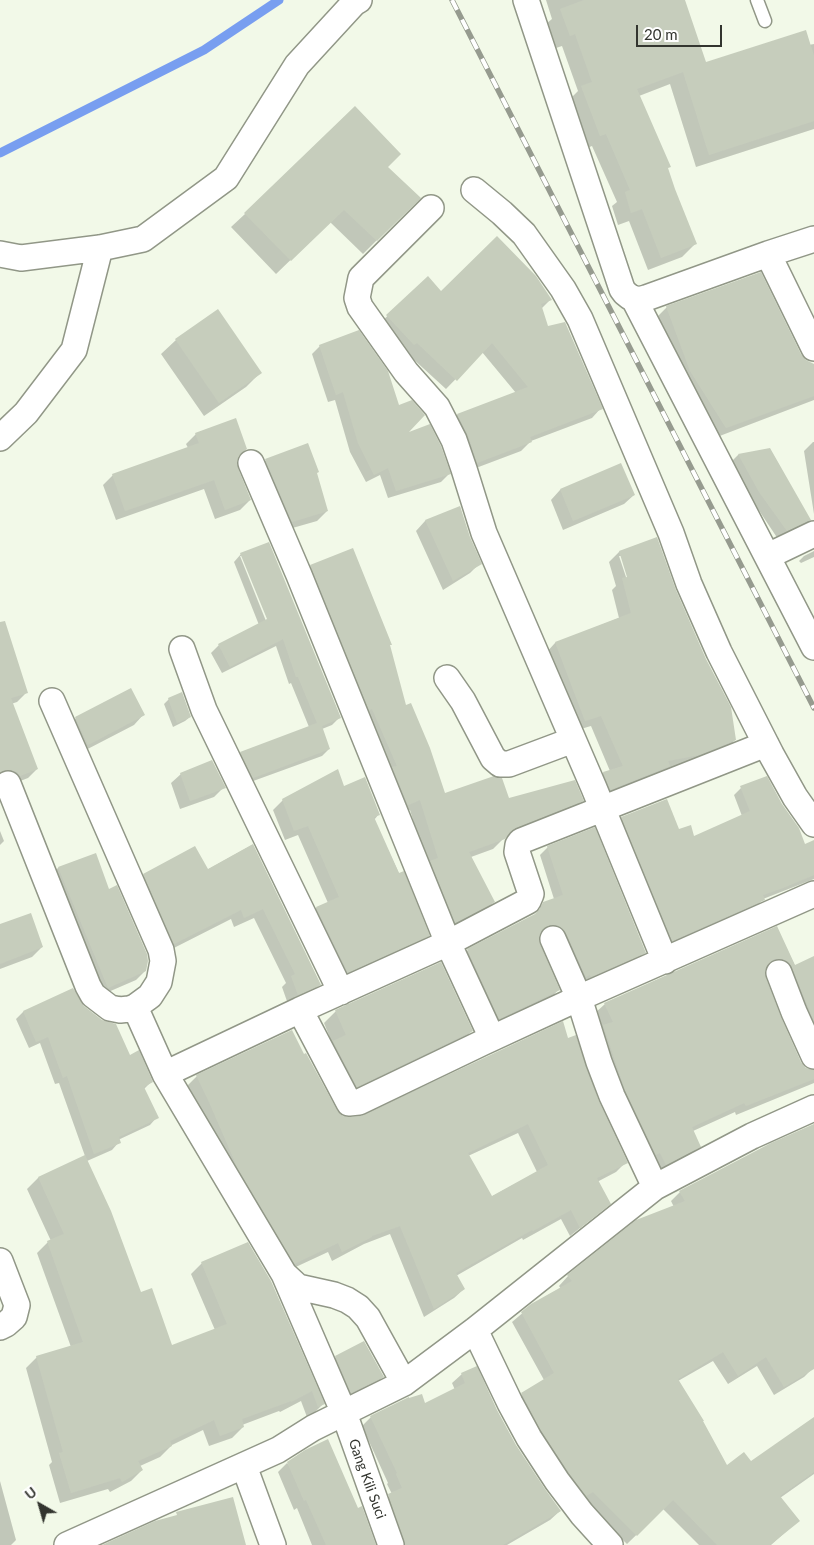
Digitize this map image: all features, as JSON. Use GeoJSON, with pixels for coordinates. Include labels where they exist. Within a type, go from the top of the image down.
{"type":"FeatureCollection","features":[{"type":"Feature","properties":{"kind":"street"},"geometry":{"type":"LineString","coordinates":[[0,254],[21,258],[100,248],[143,239],[226,178],[297,65],[354,3],[359,0]]}},
{"type":"Feature","properties":{"kind":"street"},"geometry":{"type":"LineString","coordinates":[[526,0],[625,293],[638,300],[646,298],[814,239]]}},
{"type":"Feature","properties":{"kind":"street"},"geometry":{"type":"LineString","coordinates":[[474,190],[502,212],[524,234],[563,289],[580,319],[671,533],[689,584],[712,635],[766,744],[795,797],[814,824]]}},
{"type":"Feature","properties":{"kind":"street"},"geometry":{"type":"LineString","coordinates":[[431,208],[362,278],[357,298],[360,307],[406,372],[437,407],[454,440],[484,533],[603,810],[665,961]]}},
{"type":"Feature","properties":{"kind":"street"},"geometry":{"type":"LineString","coordinates":[[0,438],[26,413],[74,350],[100,248]]}},
{"type":"Feature","properties":{"kind":"street"},"geometry":{"type":"LineString","coordinates":[[768,254],[814,348]]}},
{"type":"Feature","properties":{"kind":"street"},"geometry":{"type":"LineString","coordinates":[[634,299],[814,646]]}},
{"type":"Feature","properties":{"kind":"street"},"geometry":{"type":"LineString","coordinates":[[251,463],[299,575],[448,943],[492,1038]]}},
{"type":"Feature","properties":{"kind":"street"},"geometry":{"type":"LineString","coordinates":[[768,556],[814,534]]}},
{"type":"Feature","properties":{"kind":"street"},"geometry":{"type":"LineString","coordinates":[[182,649],[204,710],[341,992]]}},
{"type":"Feature","properties":{"kind":"street"},"geometry":{"type":"LineString","coordinates":[[447,678],[463,701],[493,758],[500,764],[509,764],[573,740]]}},
{"type":"Feature","properties":{"kind":"street"},"geometry":{"type":"LineString","coordinates":[[8,784],[88,986],[94,995],[110,1008],[128,1010],[135,1007],[150,996],[159,982],[163,961],[161,950],[52,701]]}},
{"type":"Feature","properties":{"kind":"street"},"geometry":{"type":"LineString","coordinates":[[165,1074],[448,943],[528,901],[531,894],[516,852],[521,841],[766,744]]}},
{"type":"Feature","properties":{"kind":"street"},"geometry":{"type":"LineString","coordinates":[[300,1010],[347,1101],[350,1104],[359,1102],[579,998],[814,894]]}},
{"type":"Feature","properties":{"kind":"street"},"geometry":{"type":"LineString","coordinates":[[553,939],[579,998],[612,1096],[655,1188]]}},
{"type":"Feature","properties":{"kind":"street"},"geometry":{"type":"LineString","coordinates":[[779,973],[814,1056]]}},
{"type":"Feature","properties":{"kind":"street","name":"Gang Kili Suci"},"geometry":{"type":"LineString","coordinates":[[135,1007],[165,1074],[284,1274],[344,1413],[391,1545]]}},
{"type":"Feature","properties":{"kind":"street"},"geometry":{"type":"LineString","coordinates":[[73,1544],[278,1450],[313,1428],[404,1383],[475,1330],[655,1188],[752,1136],[814,1108]]}},
{"type":"Feature","properties":{"kind":"street"},"geometry":{"type":"LineString","coordinates":[[0,1261],[17,1305],[14,1317],[0,1327]]}},
{"type":"Feature","properties":{"kind":"street"},"geometry":{"type":"LineString","coordinates":[[284,1274],[298,1287],[334,1295],[358,1307],[368,1318],[404,1383]]}},
{"type":"Feature","properties":{"kind":"street"},"geometry":{"type":"LineString","coordinates":[[475,1330],[510,1403],[534,1445],[557,1481],[582,1514],[610,1545]]}},
{"type":"Feature","properties":{"kind":"street"},"geometry":{"type":"LineString","coordinates":[[244,1466],[273,1545]]}},
{"type":"Feature","properties":{"kind":"lane"},"geometry":{"type":"LineString","coordinates":[[757,0],[766,21]]}},
{"type":"Feature","properties":{"kind":"building"},"geometry":{"type":"Polygon","coordinates":[[[584,0],[685,0],[706,62],[806,30],[814,56],[814,121],[709,155],[683,72],[637,89],[671,167],[668,168],[675,189],[697,244],[661,258],[642,209],[631,213],[625,192],[630,190],[606,134],[600,136],[581,86],[592,82],[575,34],[570,36],[560,9],[584,0]]]}},
{"type":"Feature","properties":{"kind":"building"},"geometry":{"type":"Polygon","coordinates":[[[355,106],[401,154],[388,167],[421,198],[377,241],[344,210],[291,261],[244,213],[355,106]]]}},
{"type":"Feature","properties":{"kind":"building"},"geometry":{"type":"Polygon","coordinates":[[[497,236],[536,276],[552,300],[541,304],[548,326],[565,322],[603,409],[530,437],[532,442],[477,463],[468,435],[457,414],[528,387],[492,343],[457,381],[417,343],[414,345],[386,315],[428,276],[441,291],[497,236]]]}},
{"type":"Feature","properties":{"kind":"building"},"geometry":{"type":"Polygon","coordinates":[[[761,272],[801,354],[806,360],[814,364],[814,396],[726,428],[690,371],[666,306],[761,272]]]}},
{"type":"Feature","properties":{"kind":"building"},"geometry":{"type":"Polygon","coordinates":[[[218,309],[262,373],[219,403],[175,339],[218,309]]]}},
{"type":"Feature","properties":{"kind":"building"},"geometry":{"type":"Polygon","coordinates":[[[359,330],[388,371],[399,405],[412,400],[425,415],[409,432],[430,424],[441,446],[451,474],[396,491],[388,468],[374,475],[358,443],[343,392],[336,395],[319,345],[359,330]]]}},
{"type":"Feature","properties":{"kind":"building"},"geometry":{"type":"Polygon","coordinates":[[[236,418],[247,449],[239,455],[237,461],[238,468],[251,500],[225,510],[214,480],[125,511],[112,474],[199,443],[195,433],[236,418]]]}},
{"type":"Feature","properties":{"kind":"building"},"geometry":{"type":"Polygon","coordinates":[[[308,443],[319,472],[317,473],[328,511],[292,522],[265,459],[308,443]]]}},
{"type":"Feature","properties":{"kind":"building"},"geometry":{"type":"Polygon","coordinates":[[[770,448],[811,520],[787,531],[759,492],[738,454],[770,448]]]}},
{"type":"Feature","properties":{"kind":"building"},"geometry":{"type":"Polygon","coordinates":[[[621,463],[635,495],[573,521],[560,489],[621,463]]]}},
{"type":"Feature","properties":{"kind":"building"},"geometry":{"type":"Polygon","coordinates":[[[460,506],[470,537],[482,564],[453,581],[425,520],[460,506]]]}},
{"type":"Feature","properties":{"kind":"building"},"geometry":{"type":"Polygon","coordinates":[[[657,537],[676,590],[706,659],[731,707],[736,740],[699,755],[668,761],[670,766],[610,790],[603,772],[623,766],[601,716],[585,721],[555,642],[631,613],[622,578],[627,577],[619,551],[657,537]]]}},
{"type":"Feature","properties":{"kind":"building"},"geometry":{"type":"Polygon","coordinates":[[[269,542],[341,718],[322,726],[330,749],[253,778],[240,752],[317,723],[298,677],[296,677],[283,639],[230,667],[218,644],[267,619],[240,553],[269,542]]]}},
{"type":"Feature","properties":{"kind":"building"},"geometry":{"type":"Polygon","coordinates":[[[353,548],[392,645],[390,645],[406,705],[411,703],[430,748],[445,793],[494,776],[502,778],[509,798],[575,780],[584,801],[516,828],[505,839],[469,852],[495,902],[455,923],[430,861],[438,858],[420,800],[408,805],[392,767],[397,766],[372,709],[369,710],[310,565],[353,548]]]}},
{"type":"Feature","properties":{"kind":"building"},"geometry":{"type":"Polygon","coordinates":[[[5,621],[28,693],[11,698],[38,769],[20,776],[17,772],[11,770],[0,773],[0,622],[5,621]]]}},
{"type":"Feature","properties":{"kind":"building"},"geometry":{"type":"Polygon","coordinates":[[[131,688],[145,715],[88,745],[75,717],[131,688]]]}},
{"type":"Feature","properties":{"kind":"building"},"geometry":{"type":"Polygon","coordinates":[[[182,692],[191,717],[177,723],[168,698],[182,692]]]}},
{"type":"Feature","properties":{"kind":"building"},"geometry":{"type":"Polygon","coordinates":[[[212,760],[226,788],[190,801],[180,773],[212,760]]]}},
{"type":"Feature","properties":{"kind":"building"},"geometry":{"type":"Polygon","coordinates":[[[338,769],[344,786],[365,777],[380,815],[374,817],[399,873],[404,871],[430,936],[348,973],[316,907],[339,897],[308,826],[294,831],[282,799],[338,769]]]}},
{"type":"Feature","properties":{"kind":"building"},"geometry":{"type":"Polygon","coordinates":[[[767,776],[782,804],[799,828],[805,844],[814,840],[814,875],[763,895],[765,900],[672,941],[621,817],[667,799],[679,829],[691,825],[694,836],[750,811],[740,786],[767,776]]]}},
{"type":"Feature","properties":{"kind":"building"},"geometry":{"type":"Polygon","coordinates":[[[595,827],[646,953],[591,977],[590,975],[586,977],[566,933],[562,928],[555,925],[547,926],[541,931],[539,937],[540,944],[560,990],[499,1019],[467,949],[535,914],[543,902],[563,895],[547,846],[595,827]]]}},
{"type":"Feature","properties":{"kind":"building"},"geometry":{"type":"Polygon","coordinates":[[[253,844],[321,985],[298,995],[291,976],[295,974],[263,909],[244,918],[241,910],[174,944],[143,874],[195,846],[208,869],[253,844]]]}},
{"type":"Feature","properties":{"kind":"building"},"geometry":{"type":"Polygon","coordinates":[[[96,853],[109,889],[117,885],[147,954],[148,961],[146,971],[108,988],[58,867],[96,853]]]}},
{"type":"Feature","properties":{"kind":"building"},"geometry":{"type":"Polygon","coordinates":[[[31,913],[43,947],[0,964],[0,924],[31,913]]]}},
{"type":"Feature","properties":{"kind":"building"},"geometry":{"type":"Polygon","coordinates":[[[777,926],[795,965],[814,956],[814,1021],[788,962],[782,959],[774,959],[768,964],[765,971],[781,1017],[801,1062],[806,1068],[814,1070],[814,1079],[746,1106],[744,1103],[692,1127],[701,1147],[666,1165],[660,1153],[656,1155],[625,1090],[603,1025],[613,1022],[604,1003],[777,926]]]}},
{"type":"Feature","properties":{"kind":"building"},"geometry":{"type":"Polygon","coordinates":[[[441,962],[473,1031],[357,1087],[333,1041],[346,1035],[335,1010],[441,962]]]}},
{"type":"Feature","properties":{"kind":"building"},"geometry":{"type":"Polygon","coordinates":[[[73,988],[84,1006],[102,1020],[116,1024],[130,1055],[139,1050],[153,1082],[144,1087],[159,1118],[119,1137],[121,1143],[94,1154],[67,1076],[63,1078],[48,1037],[36,1042],[23,1011],[73,988]]]}},
{"type":"Feature","properties":{"kind":"building"},"geometry":{"type":"Polygon","coordinates":[[[563,1021],[568,1038],[576,1035],[599,1101],[628,1163],[597,1178],[611,1204],[580,1228],[571,1210],[532,1230],[456,1273],[465,1289],[434,1309],[400,1226],[372,1236],[342,1252],[338,1243],[294,1264],[238,1169],[196,1075],[292,1030],[337,1110],[343,1116],[360,1116],[563,1021]],[[528,1124],[468,1153],[492,1196],[548,1165],[528,1124]]]}},
{"type":"Feature","properties":{"kind":"building"},"geometry":{"type":"Polygon","coordinates":[[[814,1124],[814,1369],[784,1387],[766,1357],[738,1376],[723,1352],[678,1379],[704,1421],[727,1465],[744,1452],[751,1461],[814,1417],[814,1472],[780,1496],[800,1521],[770,1545],[717,1545],[673,1500],[637,1536],[593,1492],[586,1496],[541,1431],[521,1393],[554,1373],[521,1312],[531,1304],[572,1281],[567,1275],[636,1220],[685,1201],[679,1191],[771,1143],[814,1124]]]}},
{"type":"Feature","properties":{"kind":"building"},"geometry":{"type":"Polygon","coordinates":[[[85,1155],[111,1211],[141,1292],[152,1288],[172,1345],[227,1324],[201,1262],[248,1242],[271,1281],[325,1404],[318,1407],[312,1391],[291,1402],[242,1419],[244,1427],[220,1436],[214,1420],[170,1441],[172,1446],[138,1461],[143,1470],[122,1482],[120,1478],[71,1493],[59,1453],[63,1452],[36,1356],[83,1342],[47,1241],[64,1234],[38,1177],[85,1155]]]}},
{"type":"Feature","properties":{"kind":"building"},"geometry":{"type":"Polygon","coordinates":[[[364,1341],[384,1377],[351,1393],[335,1356],[364,1341]]]}},
{"type":"Feature","properties":{"kind":"building"},"geometry":{"type":"Polygon","coordinates":[[[477,1366],[497,1410],[516,1445],[561,1511],[503,1545],[405,1545],[388,1494],[402,1488],[397,1473],[370,1416],[409,1397],[422,1394],[425,1403],[465,1383],[461,1373],[477,1366]]]}},
{"type":"Feature","properties":{"kind":"building"},"geometry":{"type":"Polygon","coordinates":[[[328,1439],[358,1508],[362,1506],[376,1545],[326,1545],[306,1500],[304,1501],[287,1462],[305,1450],[328,1439]]]}},
{"type":"Feature","properties":{"kind":"building"},"geometry":{"type":"Polygon","coordinates":[[[233,1497],[246,1545],[102,1545],[155,1521],[177,1515],[176,1512],[233,1497]]]}},
{"type":"Feature","properties":{"kind":"waterway"},"geometry":{"type":"LineString","coordinates":[[0,153],[204,50],[279,0]]}},
{"type":"Feature","properties":{"kind":"railway"},"geometry":{"type":"LineString","coordinates":[[452,0],[814,708]]}}]}
